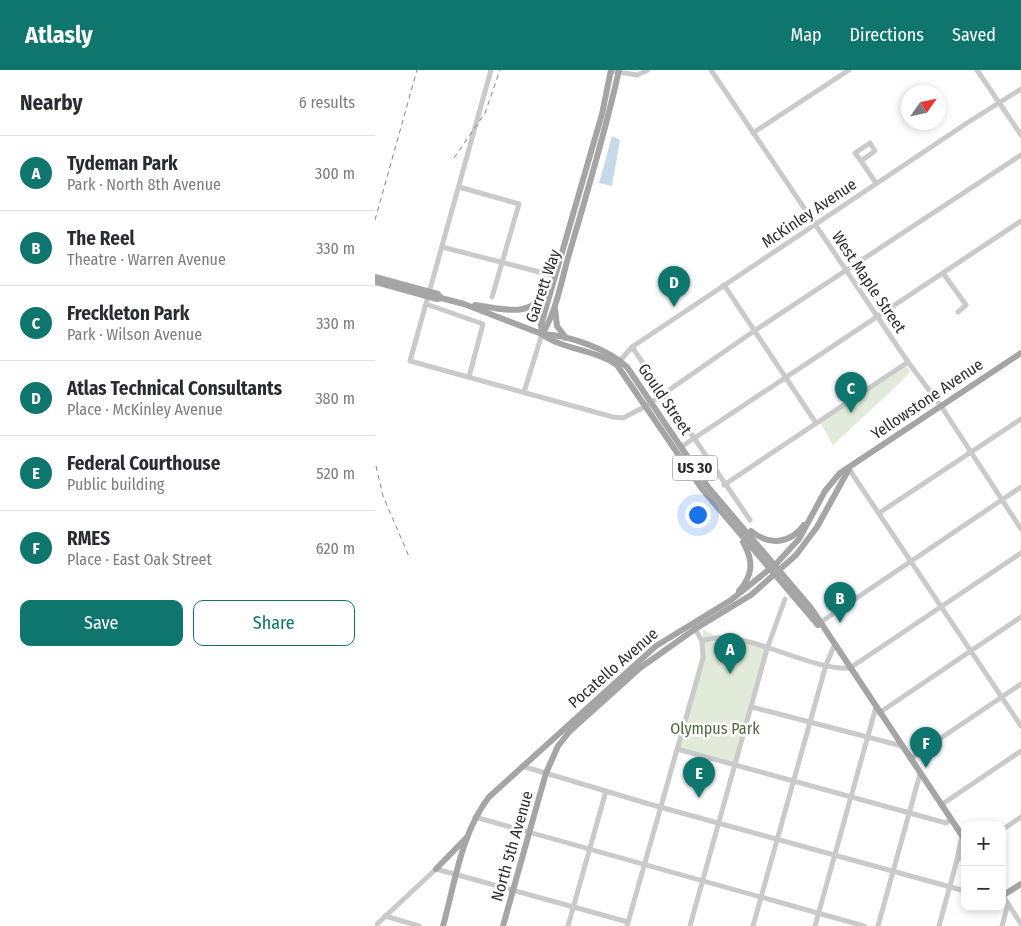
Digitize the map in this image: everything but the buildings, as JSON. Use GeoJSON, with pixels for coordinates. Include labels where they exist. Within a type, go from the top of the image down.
{"type":"FeatureCollection","features":[{"type":"Feature","properties":{"kind":"main road","name":"Garrett Way"},"geometry":{"type":"LineString","coordinates":[[542,334],[541,325],[615,71]]}},
{"type":"Feature","properties":{"kind":"main road","name":"Garrett Way"},"geometry":{"type":"LineString","coordinates":[[542,334],[547,326],[597,158],[615,71]]}},
{"type":"Feature","properties":{"kind":"main road"},"geometry":{"type":"LineString","coordinates":[[375,277],[438,294],[441,298]]}},
{"type":"Feature","properties":{"kind":"main road"},"geometry":{"type":"LineString","coordinates":[[375,282],[437,299],[441,298],[464,304],[542,334],[568,339]]}},
{"type":"Feature","properties":{"kind":"main road"},"geometry":{"type":"LineString","coordinates":[[464,304],[509,309],[529,309],[541,302],[552,287]]}},
{"type":"Feature","properties":{"kind":"main road"},"geometry":{"type":"LineString","coordinates":[[555,300],[557,326],[568,339]]}},
{"type":"Feature","properties":{"kind":"main road","name":"US 30"},"geometry":{"type":"LineString","coordinates":[[542,334],[549,339],[618,363]]}},
{"type":"Feature","properties":{"kind":"main road","name":"US 30"},"geometry":{"type":"LineString","coordinates":[[568,339],[600,348],[618,363]]}},
{"type":"Feature","properties":{"kind":"main road","name":"Yellowstone Avenue"},"geometry":{"type":"LineString","coordinates":[[775,569],[799,539],[830,484],[840,473],[849,469],[1021,353]]}},
{"type":"Feature","properties":{"kind":"main road","name":"Gould Street"},"geometry":{"type":"LineString","coordinates":[[618,363],[705,482],[775,569]]}},
{"type":"Feature","properties":{"kind":"main road","name":"Gould Street"},"geometry":{"type":"LineString","coordinates":[[649,404],[696,482],[733,525],[775,569]]}},
{"type":"Feature","properties":{"kind":"main road","name":"Yellowstone Avenue"},"geometry":{"type":"LineString","coordinates":[[775,569],[811,536],[849,469]]}},
{"type":"Feature","properties":{"kind":"main road"},"geometry":{"type":"LineString","coordinates":[[730,512],[756,535],[774,542],[788,539],[796,534],[814,512]]}},
{"type":"Feature","properties":{"kind":"main road","name":"US 30"},"geometry":{"type":"LineString","coordinates":[[731,600],[746,583],[751,567],[749,553],[733,525]]}},
{"type":"Feature","properties":{"kind":"main road"},"geometry":{"type":"LineString","coordinates":[[775,569],[827,635],[961,835]]}},
{"type":"Feature","properties":{"kind":"main road","name":"Pocatello Avenue"},"geometry":{"type":"LineString","coordinates":[[546,773],[558,746],[570,730],[645,664],[693,626],[775,569]]}},
{"type":"Feature","properties":{"kind":"main road","name":"Pocatello Avenue"},"geometry":{"type":"LineString","coordinates":[[443,926],[468,835],[475,817],[489,797],[650,651],[751,594],[775,569]]}},
{"type":"Feature","properties":{"kind":"main road","name":"North 5th Avenue"},"geometry":{"type":"LineString","coordinates":[[503,926],[546,773]]}},
{"type":"Feature","properties":{"kind":"main road"},"geometry":{"type":"LineString","coordinates":[[437,869],[468,835]]}},
{"type":"Feature","properties":{"kind":"main road"},"geometry":{"type":"LineString","coordinates":[[1006,893],[1021,884]]}},
{"type":"Feature","properties":{"kind":"street"},"geometry":{"type":"LineString","coordinates":[[491,70],[410,361],[613,417],[623,418],[649,404],[846,270],[1021,155]]}},
{"type":"Feature","properties":{"kind":"street"},"geometry":{"type":"LineString","coordinates":[[615,71],[637,75],[647,70]]}},
{"type":"Feature","properties":{"kind":"street","name":"West Maple Street"},"geometry":{"type":"LineString","coordinates":[[711,70],[908,362],[941,406],[1021,529]]}},
{"type":"Feature","properties":{"kind":"street"},"geometry":{"type":"LineString","coordinates":[[753,133],[849,70]]}},
{"type":"Feature","properties":{"kind":"street"},"geometry":{"type":"LineString","coordinates":[[977,70],[1021,135]]}},
{"type":"Feature","properties":{"kind":"street","name":"McKinley Avenue"},"geometry":{"type":"LineString","coordinates":[[618,363],[632,348],[724,285],[1021,89]]}},
{"type":"Feature","properties":{"kind":"street"},"geometry":{"type":"LineString","coordinates":[[861,161],[877,183]]}},
{"type":"Feature","properties":{"kind":"street"},"geometry":{"type":"LineString","coordinates":[[459,187],[519,204],[492,296]]}},
{"type":"Feature","properties":{"kind":"street"},"geometry":{"type":"LineString","coordinates":[[681,448],[1021,221]]}},
{"type":"Feature","properties":{"kind":"street"},"geometry":{"type":"LineString","coordinates":[[442,247],[555,276]]}},
{"type":"Feature","properties":{"kind":"street"},"geometry":{"type":"LineString","coordinates":[[943,273],[967,305],[958,312]]}},
{"type":"Feature","properties":{"kind":"street"},"geometry":{"type":"LineString","coordinates":[[724,285],[816,423]]}},
{"type":"Feature","properties":{"kind":"street"},"geometry":{"type":"LineString","coordinates":[[426,304],[483,324],[469,377]]}},
{"type":"Feature","properties":{"kind":"street"},"geometry":{"type":"LineString","coordinates":[[524,392],[542,334]]}},
{"type":"Feature","properties":{"kind":"street"},"geometry":{"type":"LineString","coordinates":[[632,348],[750,520]]}},
{"type":"Feature","properties":{"kind":"street"},"geometry":{"type":"LineString","coordinates":[[724,484],[908,362]]}},
{"type":"Feature","properties":{"kind":"street"},"geometry":{"type":"LineString","coordinates":[[879,513],[1021,420]]}},
{"type":"Feature","properties":{"kind":"street"},"geometry":{"type":"LineString","coordinates":[[849,469],[1021,726]]}},
{"type":"Feature","properties":{"kind":"street"},"geometry":{"type":"LineString","coordinates":[[818,624],[1021,487]]}},
{"type":"Feature","properties":{"kind":"street"},"geometry":{"type":"LineString","coordinates":[[702,641],[725,637],[826,665],[850,668],[1021,553]]}},
{"type":"Feature","properties":{"kind":"street"},"geometry":{"type":"LineString","coordinates":[[690,926],[767,649],[785,599]]}},
{"type":"Feature","properties":{"kind":"street"},"geometry":{"type":"LineString","coordinates":[[815,926],[867,737],[878,710],[970,652],[1021,617]]}},
{"type":"Feature","properties":{"kind":"street"},"geometry":{"type":"LineString","coordinates":[[375,926],[437,869],[627,924],[703,658],[702,641],[693,626]]}},
{"type":"Feature","properties":{"kind":"street"},"geometry":{"type":"LineString","coordinates":[[753,926],[826,665],[834,646]]}},
{"type":"Feature","properties":{"kind":"street"},"geometry":{"type":"LineString","coordinates":[[910,759],[1021,684]]}},
{"type":"Feature","properties":{"kind":"street"},"geometry":{"type":"LineString","coordinates":[[752,707],[902,746]]}},
{"type":"Feature","properties":{"kind":"street"},"geometry":{"type":"LineString","coordinates":[[677,749],[946,822],[951,819]]}},
{"type":"Feature","properties":{"kind":"street"},"geometry":{"type":"LineString","coordinates":[[941,805],[1021,751]]}},
{"type":"Feature","properties":{"kind":"street"},"geometry":{"type":"LineString","coordinates":[[522,766],[660,807],[961,890]]}},
{"type":"Feature","properties":{"kind":"street"},"geometry":{"type":"LineString","coordinates":[[878,926],[920,774]]}},
{"type":"Feature","properties":{"kind":"street"},"geometry":{"type":"LineString","coordinates":[[568,926],[606,791]]}},
{"type":"Feature","properties":{"kind":"street"},"geometry":{"type":"LineString","coordinates":[[475,817],[864,926]]}},
{"type":"Feature","properties":{"kind":"street"},"geometry":{"type":"LineString","coordinates":[[1006,827],[1021,817]]}},
{"type":"Feature","properties":{"kind":"street"},"geometry":{"type":"LineString","coordinates":[[939,926],[961,845]]}},
{"type":"Feature","properties":{"kind":"street"},"geometry":{"type":"LineString","coordinates":[[957,860],[961,858]]}},
{"type":"Feature","properties":{"kind":"street"},"geometry":{"type":"LineString","coordinates":[[1006,901],[1021,924]]}},
{"type":"Feature","properties":{"kind":"street"},"geometry":{"type":"LineString","coordinates":[[1002,926],[1008,904]]}},
{"type":"Feature","properties":{"kind":"street"},"geometry":{"type":"LineString","coordinates":[[385,916],[419,926]]}},
{"type":"Feature","properties":{"kind":"green space"},"geometry":{"type":"Polygon","coordinates":[[[906,366],[910,371],[901,382],[833,445],[820,422],[906,366]]]}},
{"type":"Feature","properties":{"kind":"green space","name":"Olympus Park"},"geometry":{"type":"Polygon","coordinates":[[[703,629],[717,637],[767,649],[736,765],[677,749],[703,658],[703,629]]]}},
{"type":"Feature","properties":{"kind":"water"},"geometry":{"type":"Polygon","coordinates":[[[612,136],[620,140],[612,186],[599,183],[612,136]]]}},
{"type":"Feature","properties":{"kind":"railway"},"geometry":{"type":"LineString","coordinates":[[375,220],[417,70]]}},
{"type":"Feature","properties":{"kind":"railway"},"geometry":{"type":"LineString","coordinates":[[454,158],[485,113],[500,70]]}},
{"type":"Feature","properties":{"kind":"railway"},"geometry":{"type":"LineString","coordinates":[[376,466],[383,496],[410,559]]}},
{"type":"Feature","properties":{"kind":"place","name":"Atlas Technical Consultants"},"geometry":{"type":"Point","coordinates":[674,307]}},
{"type":"Feature","properties":{"kind":"place","name":"Freckleton Park"},"geometry":{"type":"Point","coordinates":[851,413]}},
{"type":"Feature","properties":{"kind":"place","name":"The Reel"},"geometry":{"type":"Point","coordinates":[840,623]}},
{"type":"Feature","properties":{"kind":"place","name":"Tydeman Park"},"geometry":{"type":"Point","coordinates":[730,674]}},
{"type":"Feature","properties":{"kind":"place","name":"RMES"},"geometry":{"type":"Point","coordinates":[926,768]}},
{"type":"Feature","properties":{"kind":"place","name":"Federal Courthouse"},"geometry":{"type":"Point","coordinates":[699,798]}}]}
